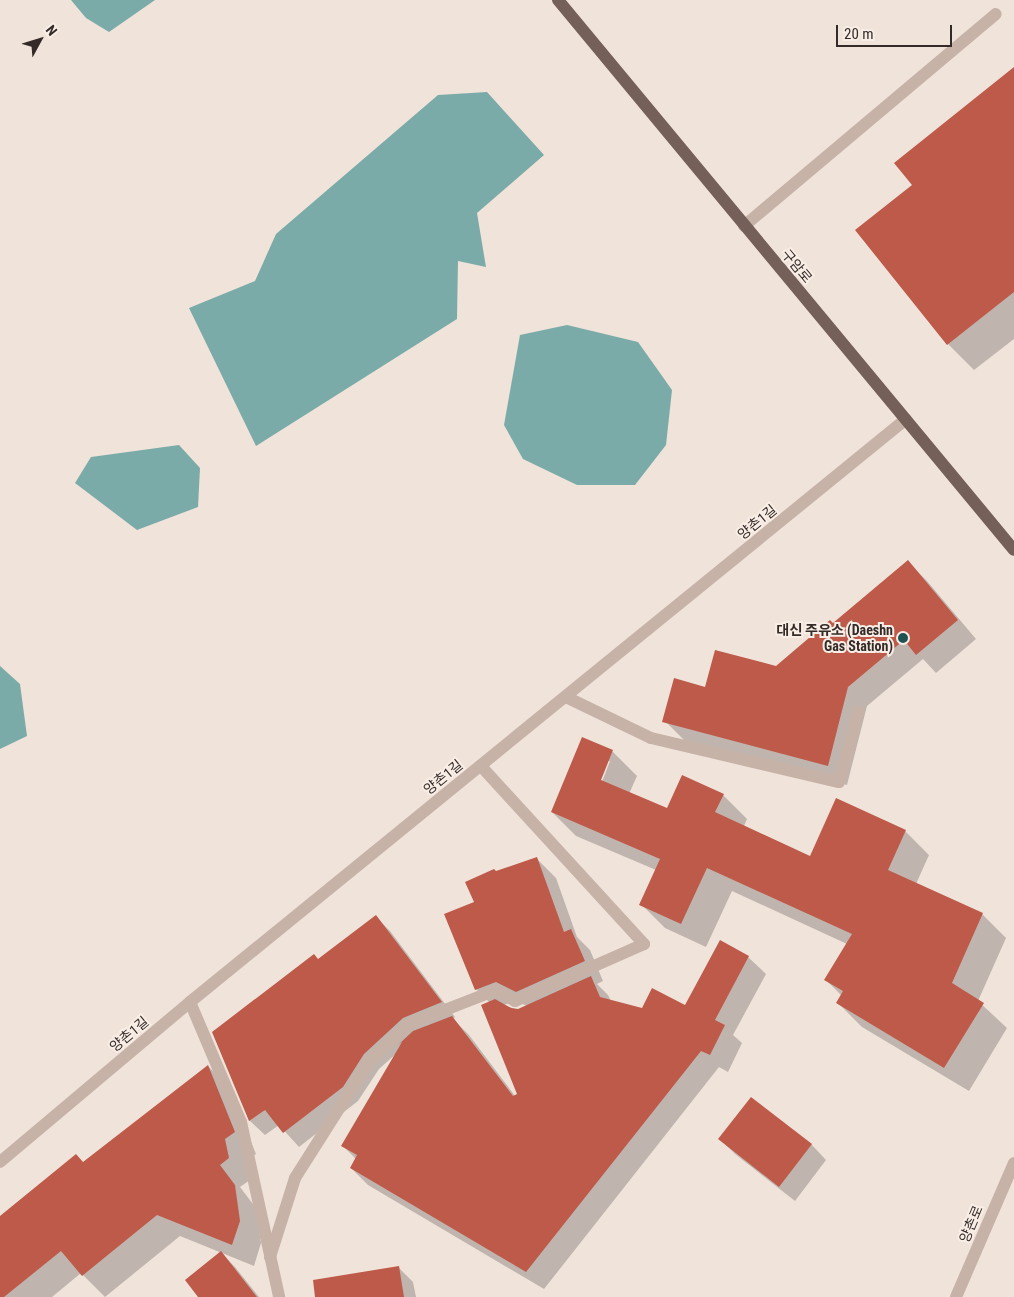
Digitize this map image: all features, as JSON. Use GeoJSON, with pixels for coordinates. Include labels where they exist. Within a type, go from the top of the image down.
{"type":"FeatureCollection","features":[{"type":"Feature","properties":{"kind":"main road","name":"구암로"},"geometry":{"type":"LineString","coordinates":[[558,0],[1014,550]]}},
{"type":"Feature","properties":{"kind":"street"},"geometry":{"type":"LineString","coordinates":[[744,226],[996,14]]}},
{"type":"Feature","properties":{"kind":"street","name":"양촌1길"},"geometry":{"type":"LineString","coordinates":[[0,1162],[190,1002],[906,419]]}},
{"type":"Feature","properties":{"kind":"street"},"geometry":{"type":"LineString","coordinates":[[566,696],[651,738],[839,782],[858,711]]}},
{"type":"Feature","properties":{"kind":"street"},"geometry":{"type":"LineString","coordinates":[[270,1257],[295,1178],[370,1060],[409,1024],[496,990],[516,1001],[644,944],[481,766]]}},
{"type":"Feature","properties":{"kind":"street"},"geometry":{"type":"LineString","coordinates":[[190,1002],[241,1122],[279,1297]]}},
{"type":"Feature","properties":{"kind":"street","name":"양촌로"},"geometry":{"type":"LineString","coordinates":[[956,1297],[1014,1163]]}},
{"type":"Feature","properties":{"kind":"water"},"geometry":{"type":"Polygon","coordinates":[[[71,0],[155,0],[109,32],[86,18],[71,0]]]}},
{"type":"Feature","properties":{"kind":"water"},"geometry":{"type":"Polygon","coordinates":[[[487,92],[544,155],[477,213],[486,267],[458,261],[457,319],[256,446],[189,308],[255,281],[276,234],[438,95],[487,92]]]}},
{"type":"Feature","properties":{"kind":"water"},"geometry":{"type":"Polygon","coordinates":[[[567,325],[638,342],[672,390],[666,445],[635,485],[577,485],[523,459],[504,425],[520,335],[567,325]]]}},
{"type":"Feature","properties":{"kind":"water"},"geometry":{"type":"Polygon","coordinates":[[[179,445],[200,468],[198,507],[137,530],[75,483],[91,457],[179,445]]]}},
{"type":"Feature","properties":{"kind":"water"},"geometry":{"type":"Polygon","coordinates":[[[0,666],[20,684],[27,736],[0,749],[0,666]]]}},
{"type":"Feature","properties":{"kind":"building"},"geometry":{"type":"Polygon","coordinates":[[[1014,67],[1014,292],[947,345],[855,230],[912,185],[894,163],[1014,67]]]}},
{"type":"Feature","properties":{"kind":"building"},"geometry":{"type":"Polygon","coordinates":[[[908,560],[958,620],[916,655],[904,640],[848,687],[828,766],[662,722],[674,678],[705,687],[715,650],[776,666],[830,620],[833,623],[908,560]]]}},
{"type":"Feature","properties":{"kind":"building"},"geometry":{"type":"Polygon","coordinates":[[[582,737],[613,750],[601,780],[667,808],[682,775],[724,794],[715,812],[810,856],[836,798],[906,830],[888,870],[983,913],[952,983],[984,1003],[944,1068],[836,1003],[843,991],[824,980],[852,934],[707,868],[681,924],[639,905],[660,859],[551,812],[582,737]]]}},
{"type":"Feature","properties":{"kind":"building"},"geometry":{"type":"Polygon","coordinates":[[[537,857],[564,932],[571,929],[585,961],[516,992],[496,982],[475,990],[444,914],[474,902],[465,882],[494,869],[496,871],[537,857]]]}},
{"type":"Feature","properties":{"kind":"building"},"geometry":{"type":"Polygon","coordinates":[[[376,915],[442,1002],[403,1018],[364,1054],[343,1087],[283,1133],[265,1110],[249,1121],[212,1032],[314,954],[318,959],[376,915]]]}},
{"type":"Feature","properties":{"kind":"building"},"geometry":{"type":"Polygon","coordinates":[[[720,940],[749,956],[715,1020],[725,1025],[710,1055],[701,1051],[526,1272],[350,1168],[357,1155],[341,1146],[402,1042],[398,1045],[413,1031],[452,1016],[513,1096],[517,1094],[481,1005],[495,999],[511,1008],[518,1009],[591,976],[600,997],[642,1008],[652,988],[685,1005],[720,940]]]}},
{"type":"Feature","properties":{"kind":"building"},"geometry":{"type":"Polygon","coordinates":[[[208,1065],[235,1132],[225,1139],[229,1158],[220,1165],[235,1185],[240,1221],[232,1245],[157,1215],[82,1276],[61,1251],[4,1297],[0,1297],[0,1216],[76,1154],[83,1162],[208,1065]]]}},
{"type":"Feature","properties":{"kind":"building"},"geometry":{"type":"Polygon","coordinates":[[[751,1097],[812,1144],[779,1187],[718,1139],[751,1097]]]}},
{"type":"Feature","properties":{"kind":"building"},"geometry":{"type":"Polygon","coordinates":[[[221,1251],[257,1297],[198,1297],[185,1280],[221,1251]]]}},
{"type":"Feature","properties":{"kind":"building"},"geometry":{"type":"Polygon","coordinates":[[[399,1266],[404,1297],[315,1297],[313,1280],[399,1266]]]}},
{"type":"Feature","properties":{"kind":"place","name":"대신 주유소 (Daeshn Gas Station)"},"geometry":{"type":"Point","coordinates":[903,638]}}]}
